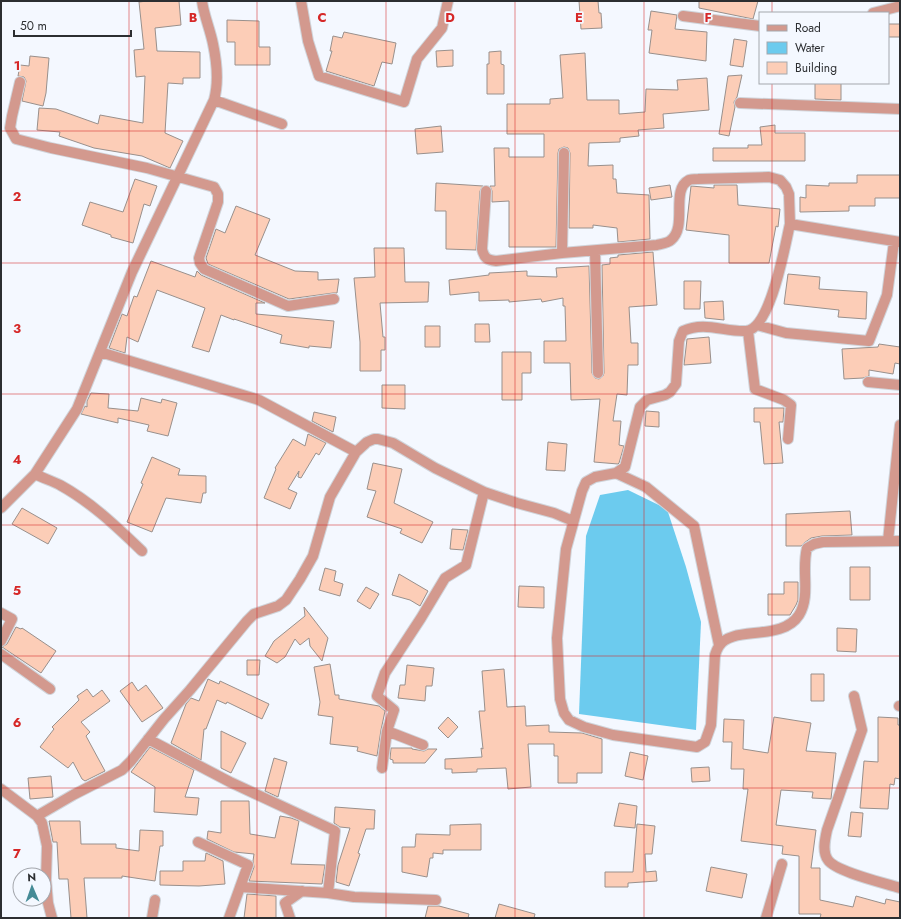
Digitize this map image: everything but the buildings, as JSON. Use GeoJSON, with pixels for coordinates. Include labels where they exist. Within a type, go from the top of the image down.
{"type":"FeatureCollection","features":[{"type":"Feature","properties":{"kind":"street"},"geometry":{"type":"LineString","coordinates":[[1,508],[35,474],[77,409],[132,272],[214,100],[218,87],[217,70],[213,44],[203,10],[202,1]]}},
{"type":"Feature","properties":{"kind":"street"},"geometry":{"type":"LineString","coordinates":[[301,1],[308,41],[319,76],[404,102],[417,59],[442,28],[448,1]]}},
{"type":"Feature","properties":{"kind":"street"},"geometry":{"type":"LineString","coordinates":[[877,12],[900,6]]}},
{"type":"Feature","properties":{"kind":"street"},"geometry":{"type":"LineString","coordinates":[[683,16],[759,26]]}},
{"type":"Feature","properties":{"kind":"street"},"geometry":{"type":"LineString","coordinates":[[20,82],[10,128],[16,139],[178,176],[214,187],[218,194],[218,202],[200,255],[200,263],[204,269],[288,306],[334,299]]}},
{"type":"Feature","properties":{"kind":"street"},"geometry":{"type":"LineString","coordinates":[[214,100],[282,124]]}},
{"type":"Feature","properties":{"kind":"street"},"geometry":{"type":"LineString","coordinates":[[740,103],[900,109]]}},
{"type":"Feature","properties":{"kind":"street"},"geometry":{"type":"LineString","coordinates":[[562,253],[564,153]]}},
{"type":"Feature","properties":{"kind":"street"},"geometry":{"type":"LineString","coordinates":[[486,191],[482,249],[484,257],[488,260],[496,261],[562,253],[594,252],[657,245],[670,241],[676,235],[679,227],[680,193],[683,186],[689,180],[768,177],[780,180],[786,187],[789,194],[790,224],[776,285],[762,318],[757,325],[748,331],[715,327],[691,327],[683,331],[679,341],[676,384],[670,392],[647,400],[640,407],[625,467],[616,473],[595,477],[586,482],[573,521],[566,549],[557,638],[560,699],[564,713],[569,720],[584,727],[613,735],[681,745],[697,746],[705,742],[711,725],[715,655],[719,645],[730,637],[779,629],[792,624],[799,615],[804,603],[807,548],[822,542],[900,541]]}},
{"type":"Feature","properties":{"kind":"street"},"geometry":{"type":"LineString","coordinates":[[757,325],[786,334],[838,337],[869,341],[887,295],[897,242],[790,224]]}},
{"type":"Feature","properties":{"kind":"street"},"geometry":{"type":"LineString","coordinates":[[594,252],[598,373]]}},
{"type":"Feature","properties":{"kind":"street"},"geometry":{"type":"LineString","coordinates":[[748,331],[755,389],[784,400],[791,406],[788,440]]}},
{"type":"Feature","properties":{"kind":"street"},"geometry":{"type":"LineString","coordinates":[[100,352],[259,400],[356,452]]}},
{"type":"Feature","properties":{"kind":"street"},"geometry":{"type":"LineString","coordinates":[[868,382],[900,385]]}},
{"type":"Feature","properties":{"kind":"street"},"geometry":{"type":"LineString","coordinates":[[888,541],[900,425]]}},
{"type":"Feature","properties":{"kind":"street"},"geometry":{"type":"LineString","coordinates":[[37,816],[73,795],[122,770],[246,621],[254,614],[278,606],[286,600],[313,556],[330,497],[356,452],[367,442],[374,439],[393,443],[435,468],[484,492],[554,513],[573,521]]}},
{"type":"Feature","properties":{"kind":"street"},"geometry":{"type":"LineString","coordinates":[[616,473],[646,487],[694,526],[719,645]]}},
{"type":"Feature","properties":{"kind":"street"},"geometry":{"type":"LineString","coordinates":[[35,474],[60,485],[79,498],[117,526],[142,551]]}},
{"type":"Feature","properties":{"kind":"street"},"geometry":{"type":"LineString","coordinates":[[382,768],[386,731],[394,710],[377,696],[384,673],[421,618],[445,578],[466,565],[484,492]]}},
{"type":"Feature","properties":{"kind":"street"},"geometry":{"type":"LineString","coordinates":[[1,613],[12,619],[1,640]]}},
{"type":"Feature","properties":{"kind":"street"},"geometry":{"type":"LineString","coordinates":[[1,654],[50,690]]}},
{"type":"Feature","properties":{"kind":"street"},"geometry":{"type":"LineString","coordinates":[[854,696],[862,730],[827,830],[824,847],[827,860],[836,867],[900,888]]}},
{"type":"Feature","properties":{"kind":"street"},"geometry":{"type":"LineString","coordinates":[[386,731],[423,745]]}},
{"type":"Feature","properties":{"kind":"street"},"geometry":{"type":"LineString","coordinates":[[148,739],[230,782],[335,831],[328,893]]}},
{"type":"Feature","properties":{"kind":"street"},"geometry":{"type":"LineString","coordinates":[[1,789],[37,816],[42,823],[47,846],[46,880],[48,903],[52,918]]}},
{"type":"Feature","properties":{"kind":"street"},"geometry":{"type":"LineString","coordinates":[[198,842],[248,865],[229,918]]}},
{"type":"Feature","properties":{"kind":"street"},"geometry":{"type":"LineString","coordinates":[[766,918],[782,864]]}},
{"type":"Feature","properties":{"kind":"street"},"geometry":{"type":"LineString","coordinates":[[240,887],[328,893],[354,897],[436,900]]}},
{"type":"Feature","properties":{"kind":"street"},"geometry":{"type":"LineString","coordinates":[[290,918],[285,903],[302,891]]}},
{"type":"Feature","properties":{"kind":"street"},"geometry":{"type":"LineString","coordinates":[[152,918],[155,900]]}},
{"type":"Feature","properties":{"kind":"water"},"geometry":{"type":"Polygon","coordinates":[[[628,490],[667,509],[686,567],[701,622],[696,730],[579,714],[586,536],[600,495],[628,490]]]}}]}
